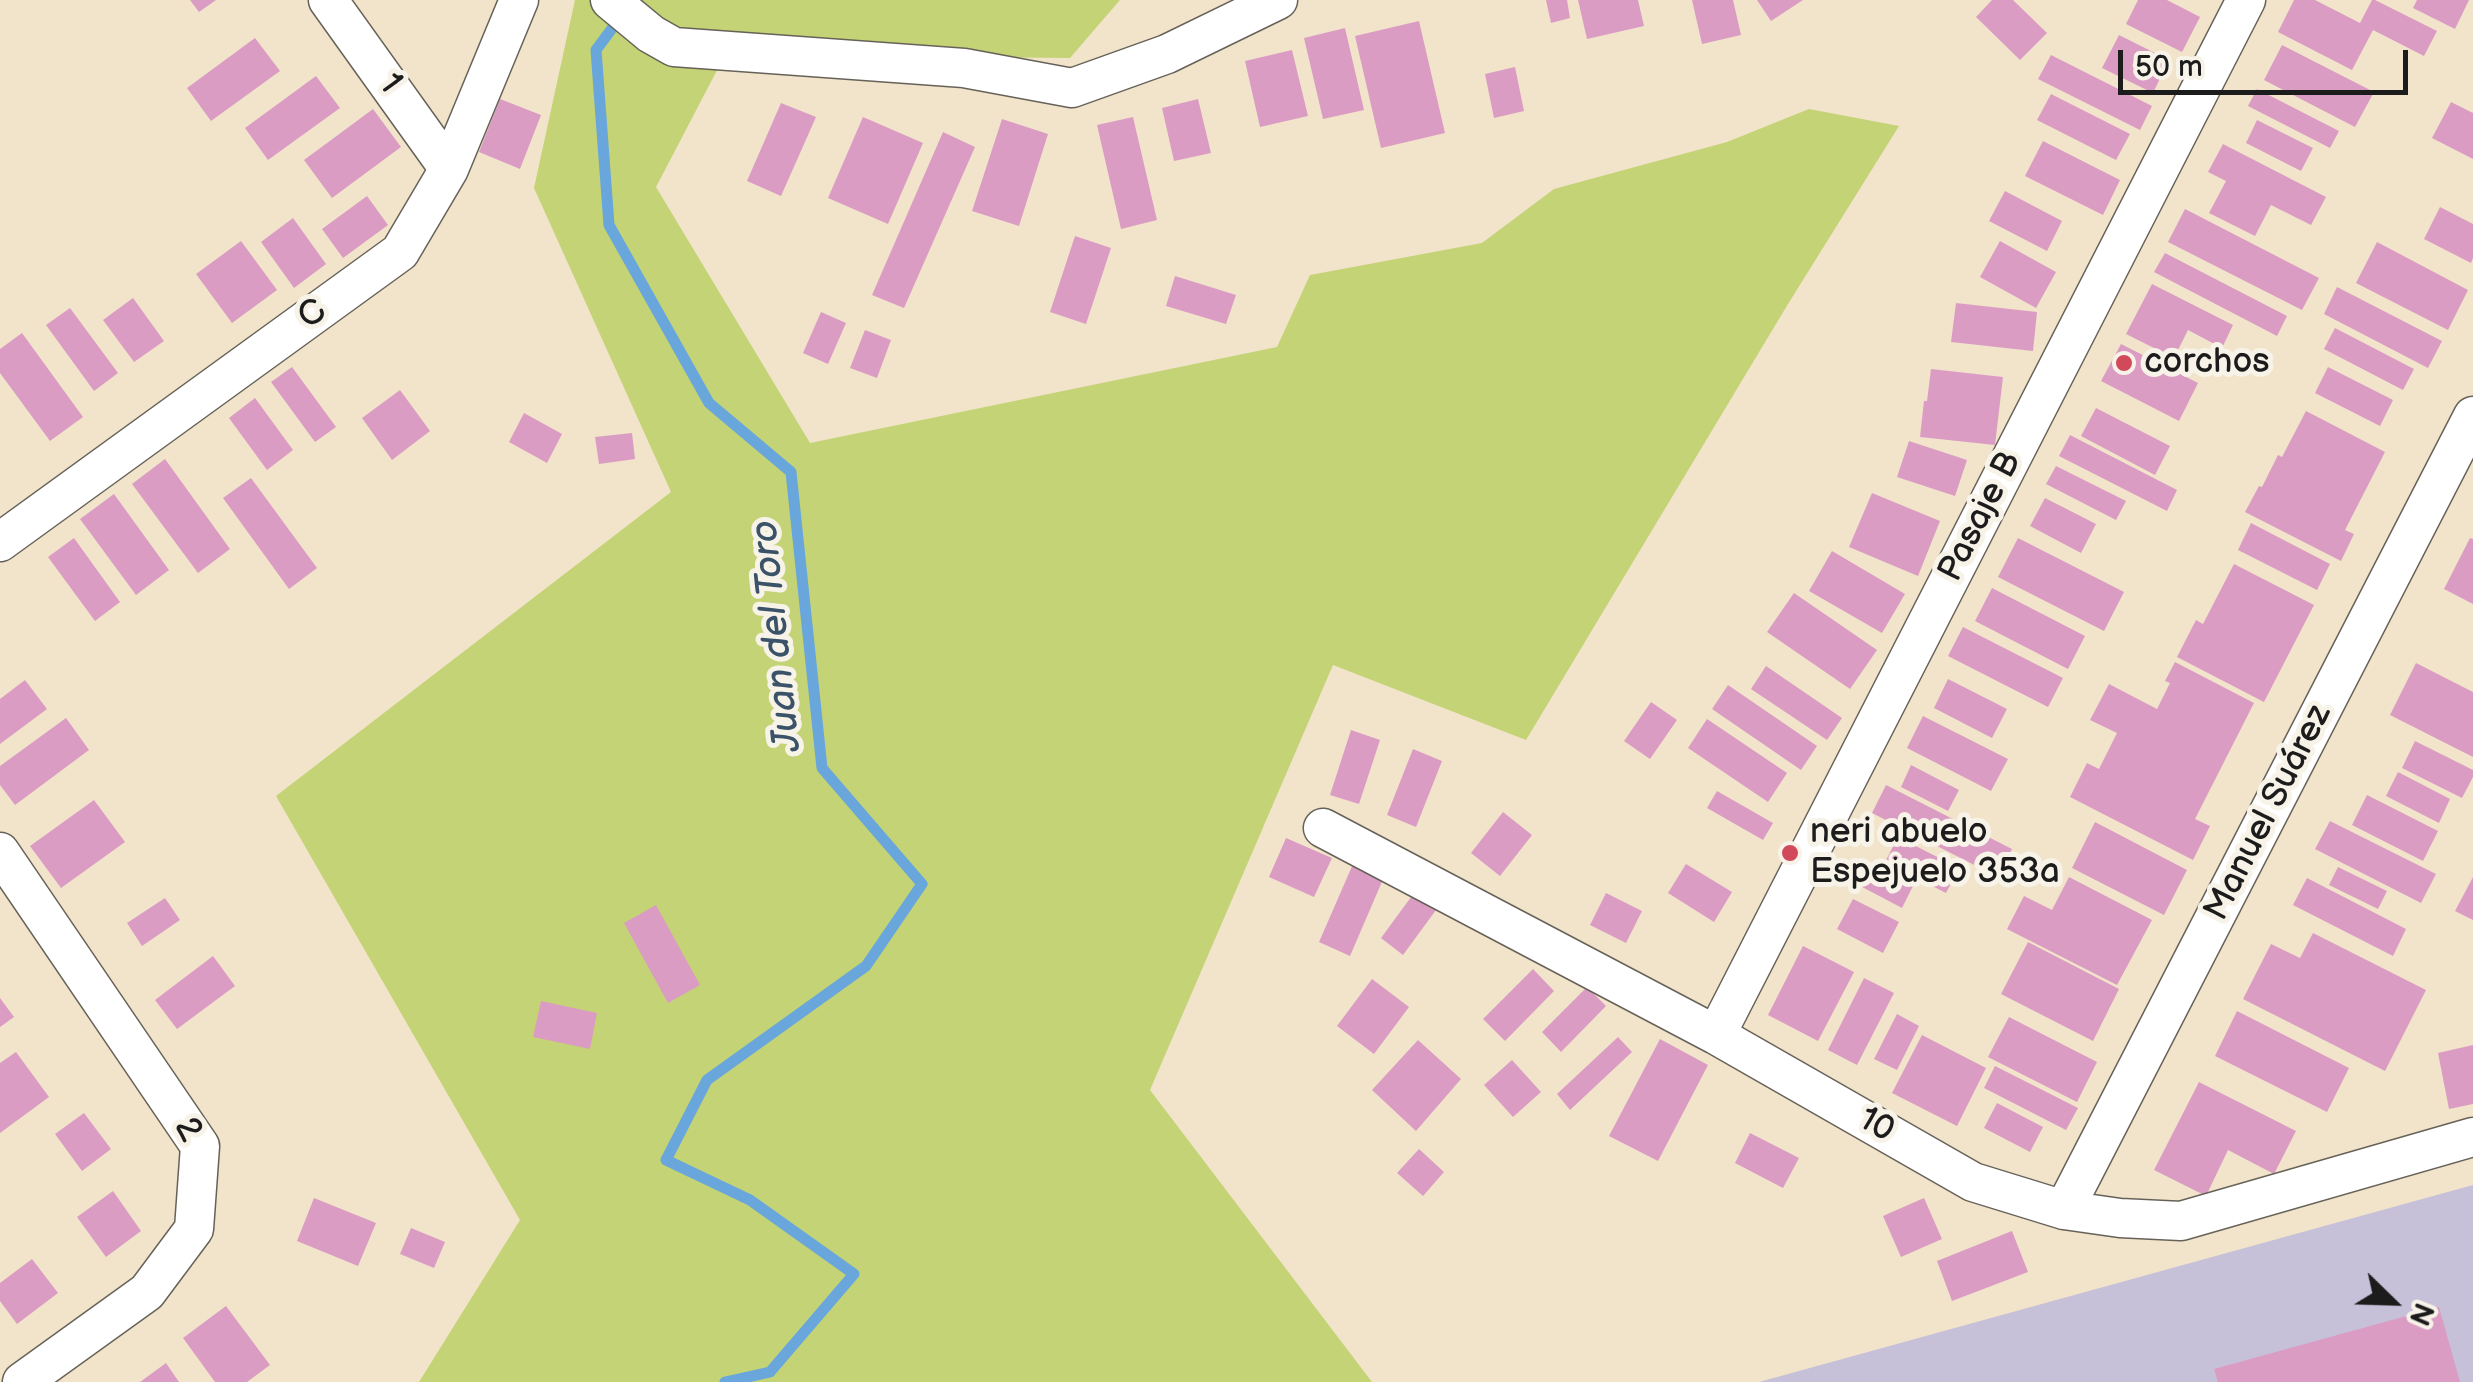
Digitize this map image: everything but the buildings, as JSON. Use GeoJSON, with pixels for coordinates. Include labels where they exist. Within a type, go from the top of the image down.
{"type":"FeatureCollection","features":[{"type":"Feature","properties":{"kind":"street","name":"1"},"geometry":{"type":"LineString","coordinates":[[328,0],[450,169]]}},
{"type":"Feature","properties":{"kind":"street","name":"C"},"geometry":{"type":"LineString","coordinates":[[0,542],[400,252],[450,169],[519,0]]}},
{"type":"Feature","properties":{"kind":"street"},"geometry":{"type":"LineString","coordinates":[[610,0],[651,34],[674,47],[964,68],[1072,88],[1167,54],[1278,0]]}},
{"type":"Feature","properties":{"kind":"street","name":"Pasaje B"},"geometry":{"type":"LineString","coordinates":[[1716,1035],[2246,0]]}},
{"type":"Feature","properties":{"kind":"street","name":"Manuel Suárez"},"geometry":{"type":"LineString","coordinates":[[2064,1210],[2473,416]]}},
{"type":"Feature","properties":{"kind":"street","name":"10"},"geometry":{"type":"LineString","coordinates":[[1323,828],[1716,1035],[1973,1182],[2064,1210],[2182,1221],[2473,1136]]}},
{"type":"Feature","properties":{"kind":"street","name":"2"},"geometry":{"type":"LineString","coordinates":[[0,852],[200,1146],[194,1229],[147,1292],[22,1382]]}},
{"type":"Feature","properties":{"kind":"shaded area"},"geometry":{"type":"Polygon","coordinates":[[[2473,1185],[2473,1382],[1759,1382],[2473,1185]]]}},
{"type":"Feature","properties":{"kind":"green space"},"geometry":{"type":"Polygon","coordinates":[[[575,0],[1120,0],[1070,58],[725,55],[656,187],[810,443],[1277,347],[1310,275],[1482,243],[1554,189],[1727,142],[1809,109],[1899,126],[1526,740],[1333,665],[1150,1090],[1372,1382],[419,1382],[520,1220],[276,796],[671,492],[534,188],[575,0]]]}},
{"type":"Feature","properties":{"kind":"waterway","name":"Juan del Toro"},"geometry":{"type":"LineString","coordinates":[[622,15],[596,50],[609,225],[709,403],[791,472],[822,768],[922,884],[866,966],[707,1080],[666,1160],[750,1200],[854,1274],[770,1372],[725,1382]]}},
{"type":"Feature","properties":{"kind":"place","name":"corchos"},"geometry":{"type":"Point","coordinates":[2124,363]}},
{"type":"Feature","properties":{"kind":"place","name":"neri abuelo Espejuelo 353a"},"geometry":{"type":"Point","coordinates":[1790,853]}}]}
